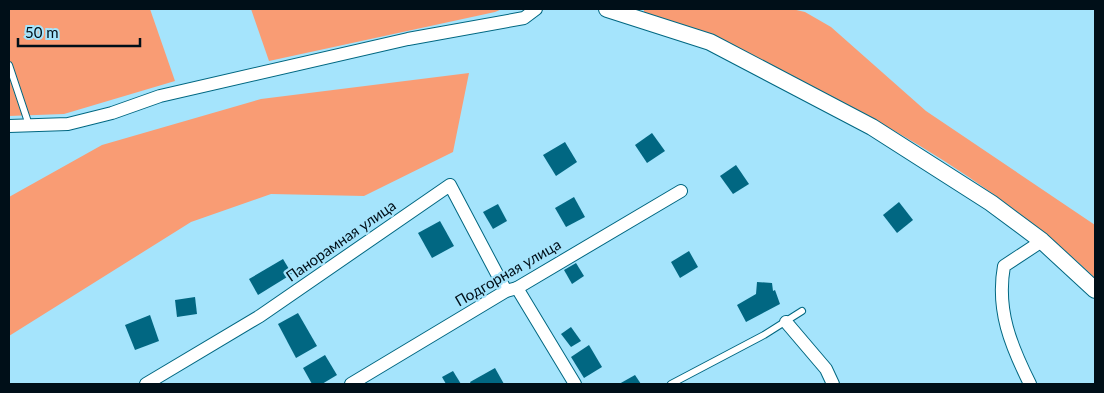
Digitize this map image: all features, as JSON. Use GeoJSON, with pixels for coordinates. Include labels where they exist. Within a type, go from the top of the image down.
{"type":"FeatureCollection","features":[{"type":"Feature","properties":{"kind":"street"},"geometry":{"type":"LineString","coordinates":[[9,126],[76,122],[112,114],[179,92],[408,39],[524,18],[536,9]]}},
{"type":"Feature","properties":{"kind":"street"},"geometry":{"type":"LineString","coordinates":[[607,9],[710,42],[872,127],[991,203],[1042,241],[1095,290]]}},
{"type":"Feature","properties":{"kind":"street","name":"Панорамная улица"},"geometry":{"type":"LineString","coordinates":[[146,384],[260,316],[450,185],[512,289]]}},
{"type":"Feature","properties":{"kind":"street","name":"Подгорная улица"},"geometry":{"type":"LineString","coordinates":[[351,384],[681,191]]}},
{"type":"Feature","properties":{"kind":"street"},"geometry":{"type":"LineString","coordinates":[[1030,384],[1016,357],[1006,329],[1001,302],[1004,266],[1042,241]]}},
{"type":"Feature","properties":{"kind":"street"},"geometry":{"type":"LineString","coordinates":[[512,289],[575,384]]}},
{"type":"Feature","properties":{"kind":"street"},"geometry":{"type":"LineString","coordinates":[[786,322],[826,369],[833,384]]}},
{"type":"Feature","properties":{"kind":"lane"},"geometry":{"type":"LineString","coordinates":[[9,65],[29,126]]}},
{"type":"Feature","properties":{"kind":"lane"},"geometry":{"type":"LineString","coordinates":[[671,384],[786,322],[802,311]]}},
{"type":"Feature","properties":{"kind":"shaded area"},"geometry":{"type":"Polygon","coordinates":[[[9,9],[150,9],[175,81],[64,114],[9,116],[9,9]]]}},
{"type":"Feature","properties":{"kind":"shaded area"},"geometry":{"type":"Polygon","coordinates":[[[251,9],[502,9],[269,61],[251,9]]]}},
{"type":"Feature","properties":{"kind":"shaded area"},"geometry":{"type":"Polygon","coordinates":[[[644,9],[792,9],[805,12],[831,27],[926,111],[1095,225],[1095,278],[1063,249],[996,196],[926,149],[813,88],[644,12],[644,9]]]}},
{"type":"Feature","properties":{"kind":"shaded area"},"geometry":{"type":"Polygon","coordinates":[[[469,73],[453,152],[364,196],[271,194],[191,222],[9,336],[9,197],[102,145],[261,99],[469,73]]]}},
{"type":"Feature","properties":{"kind":"building"},"geometry":{"type":"Polygon","coordinates":[[[652,133],[665,151],[647,163],[635,145],[652,133]]]}},
{"type":"Feature","properties":{"kind":"building"},"geometry":{"type":"Polygon","coordinates":[[[565,142],[577,162],[556,176],[543,155],[565,142]]]}},
{"type":"Feature","properties":{"kind":"building"},"geometry":{"type":"Polygon","coordinates":[[[736,165],[749,184],[733,194],[720,176],[736,165]]]}},
{"type":"Feature","properties":{"kind":"building"},"geometry":{"type":"Polygon","coordinates":[[[574,197],[585,217],[566,227],[555,208],[574,197]]]}},
{"type":"Feature","properties":{"kind":"building"},"geometry":{"type":"Polygon","coordinates":[[[899,202],[913,220],[897,233],[883,215],[899,202]]]}},
{"type":"Feature","properties":{"kind":"building"},"geometry":{"type":"Polygon","coordinates":[[[498,204],[507,221],[493,229],[483,212],[498,204]]]}},
{"type":"Feature","properties":{"kind":"building"},"geometry":{"type":"Polygon","coordinates":[[[440,221],[454,246],[432,258],[418,233],[440,221]]]}},
{"type":"Feature","properties":{"kind":"building"},"geometry":{"type":"Polygon","coordinates":[[[689,251],[698,267],[680,278],[671,262],[689,251]]]}},
{"type":"Feature","properties":{"kind":"building"},"geometry":{"type":"Polygon","coordinates":[[[283,259],[292,274],[258,295],[249,279],[283,259]]]}},
{"type":"Feature","properties":{"kind":"building"},"geometry":{"type":"Polygon","coordinates":[[[576,263],[584,276],[572,284],[564,270],[576,263]]]}},
{"type":"Feature","properties":{"kind":"building"},"geometry":{"type":"Polygon","coordinates":[[[757,282],[772,283],[773,291],[775,290],[780,304],[746,322],[737,305],[756,294],[757,282]]]}},
{"type":"Feature","properties":{"kind":"building"},"geometry":{"type":"Polygon","coordinates":[[[195,297],[197,314],[177,317],[175,300],[195,297]]]}},
{"type":"Feature","properties":{"kind":"building"},"geometry":{"type":"Polygon","coordinates":[[[298,313],[317,346],[296,358],[278,324],[298,313]]]}},
{"type":"Feature","properties":{"kind":"building"},"geometry":{"type":"Polygon","coordinates":[[[150,315],[159,341],[135,350],[125,325],[150,315]]]}},
{"type":"Feature","properties":{"kind":"building"},"geometry":{"type":"Polygon","coordinates":[[[571,327],[581,341],[571,347],[561,334],[571,327]]]}},
{"type":"Feature","properties":{"kind":"building"},"geometry":{"type":"Polygon","coordinates":[[[589,345],[602,367],[584,378],[571,357],[589,345]]]}},
{"type":"Feature","properties":{"kind":"building"},"geometry":{"type":"Polygon","coordinates":[[[325,355],[337,375],[322,384],[312,384],[303,368],[325,355]]]}},
{"type":"Feature","properties":{"kind":"building"},"geometry":{"type":"Polygon","coordinates":[[[495,368],[504,384],[471,384],[470,382],[495,368]]]}},
{"type":"Feature","properties":{"kind":"building"},"geometry":{"type":"Polygon","coordinates":[[[453,371],[461,384],[446,384],[442,377],[453,371]]]}},
{"type":"Feature","properties":{"kind":"building"},"geometry":{"type":"Polygon","coordinates":[[[635,375],[641,384],[619,384],[635,375]]]}}]}
